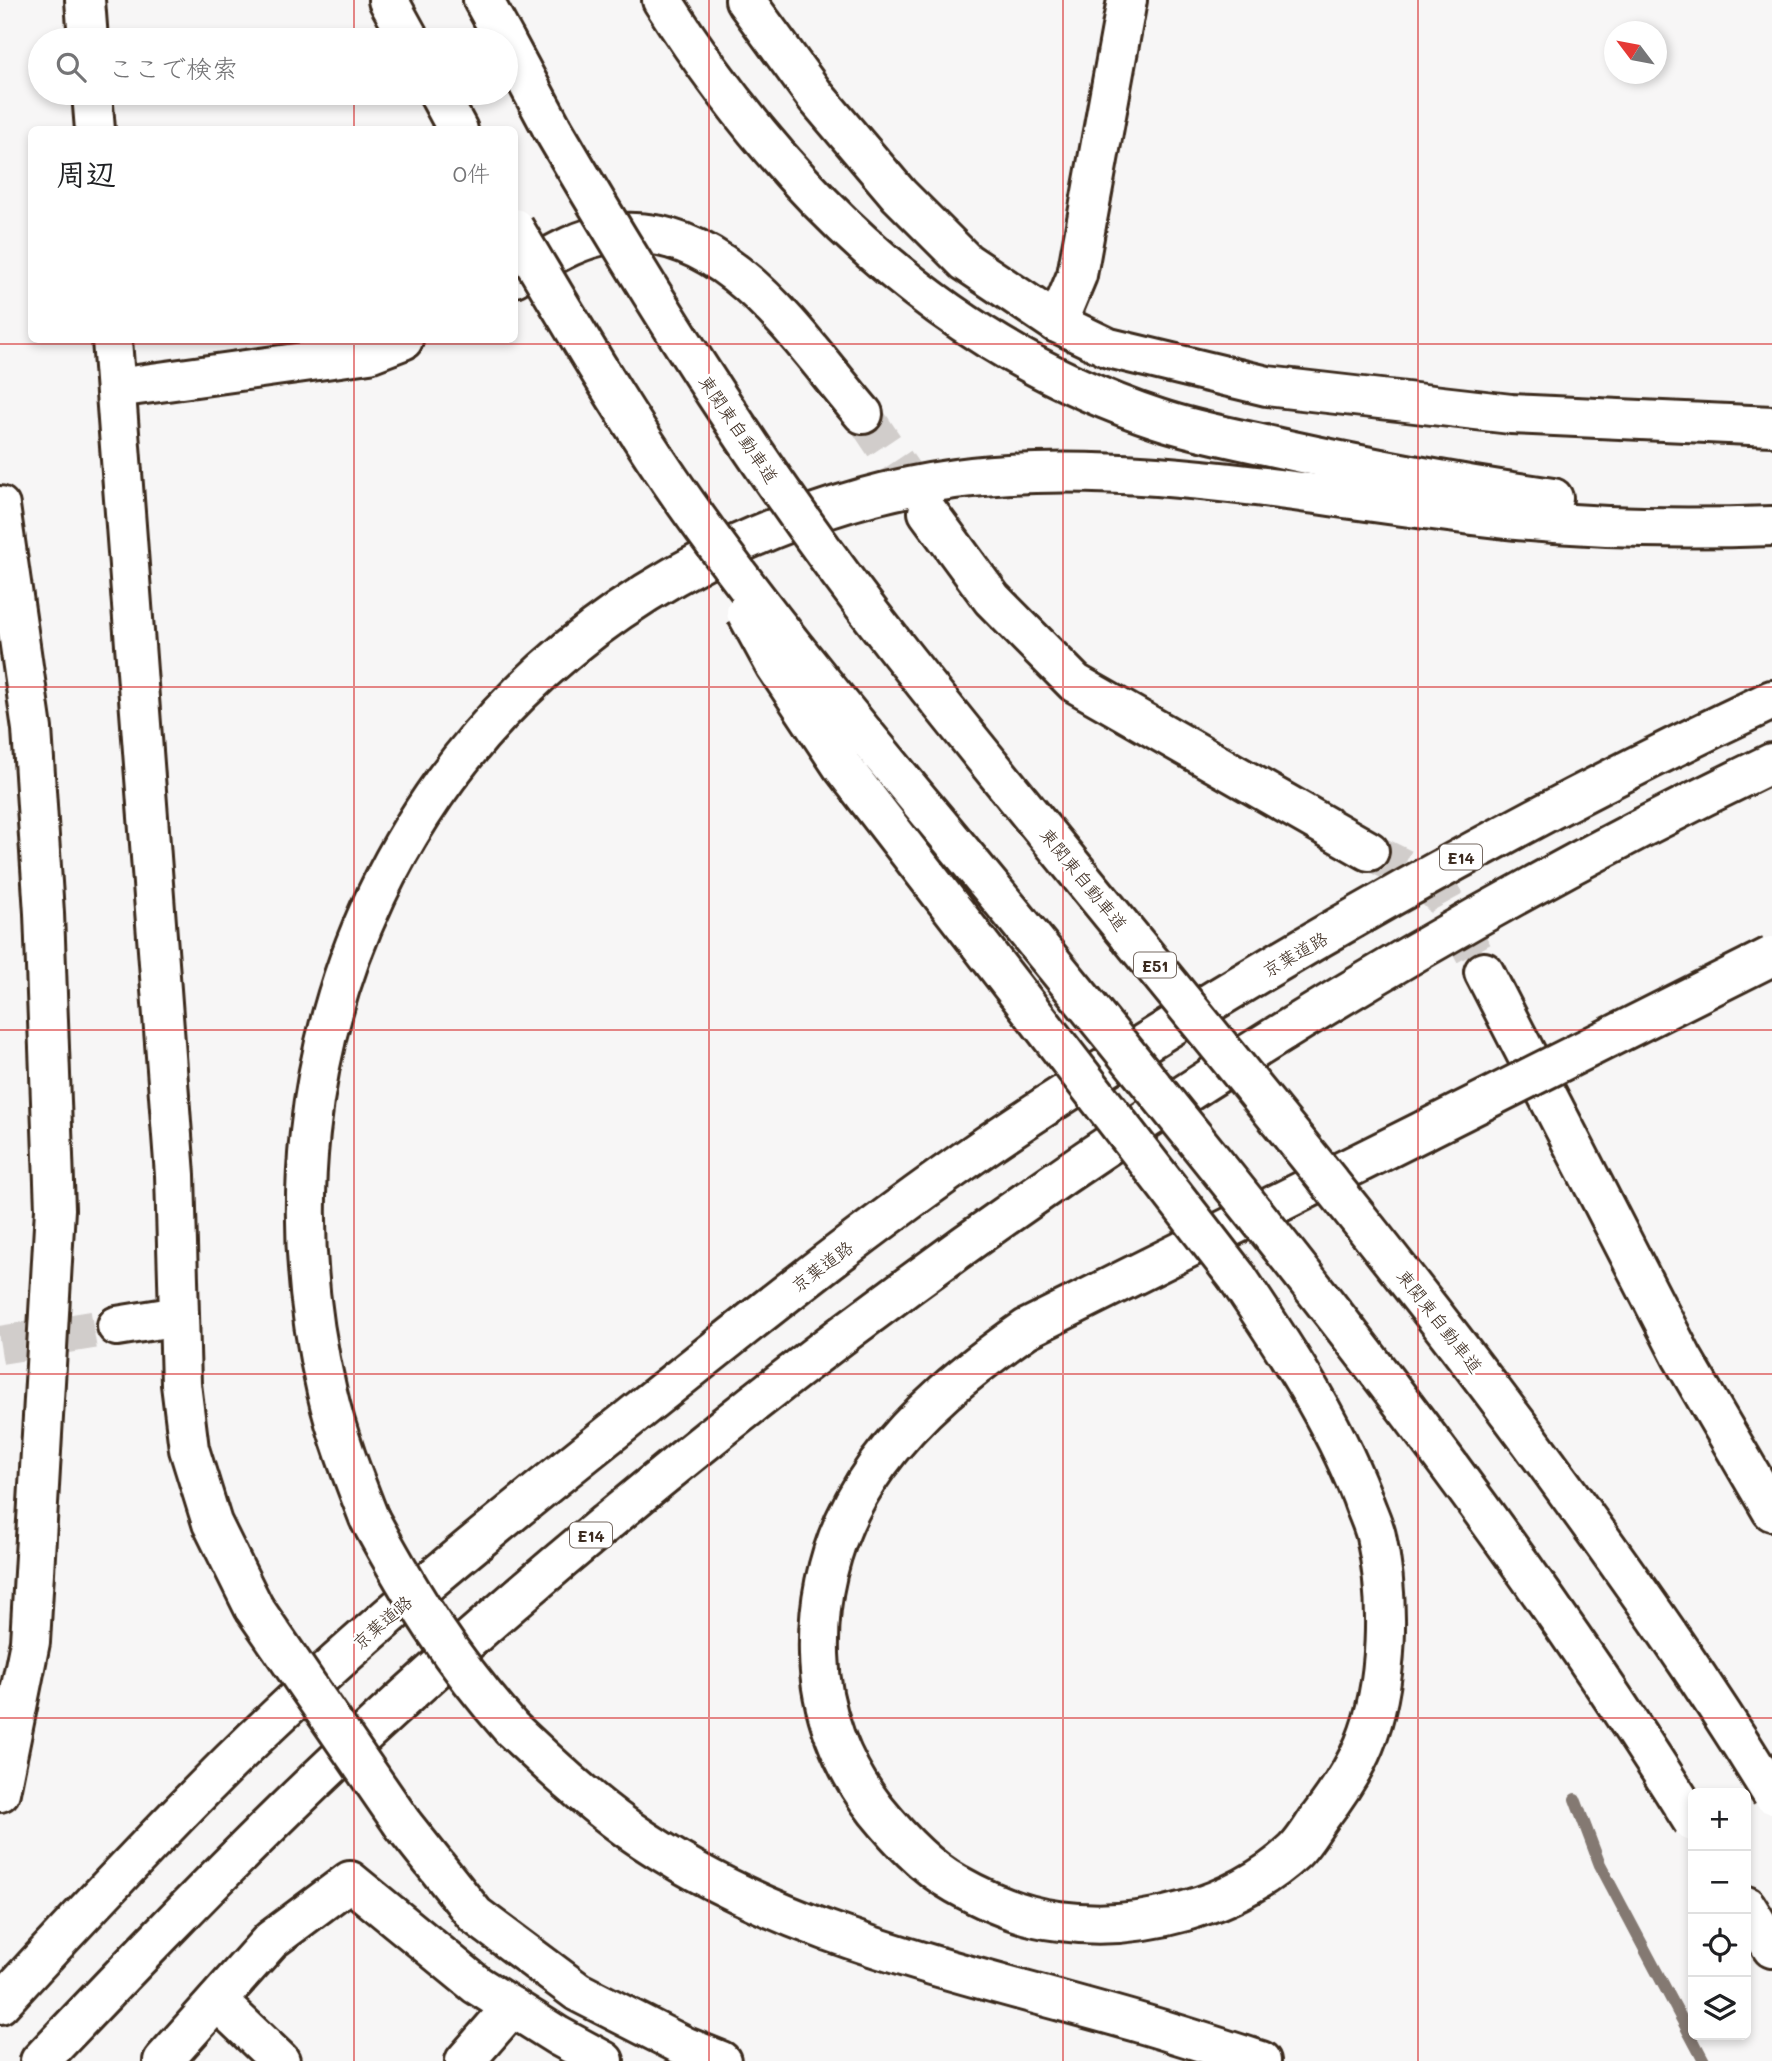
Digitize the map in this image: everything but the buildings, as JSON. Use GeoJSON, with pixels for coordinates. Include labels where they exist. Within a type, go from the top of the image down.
{"type":"FeatureCollection","features":[{"type":"Feature","properties":{"kind":"main road"},"geometry":{"type":"LineString","coordinates":[[85,0],[87,28]]}},
{"type":"Feature","properties":{"kind":"main road"},"geometry":{"type":"LineString","coordinates":[[388,0],[403,28]]}},
{"type":"Feature","properties":{"kind":"main road","name":"東関東自動車道"},"geometry":{"type":"LineString","coordinates":[[483,0],[498,28]]}},
{"type":"Feature","properties":{"kind":"main road"},"geometry":{"type":"LineString","coordinates":[[662,0],[763,143],[816,201],[870,252],[930,300],[986,337],[1099,396],[1160,420],[1380,471],[1619,507],[1772,514]]}},
{"type":"Feature","properties":{"kind":"main road"},"geometry":{"type":"LineString","coordinates":[[745,0],[816,97],[899,195],[966,262],[1058,323],[1109,348],[1268,386],[1511,414],[1772,426]]}},
{"type":"Feature","properties":{"kind":"main road"},"geometry":{"type":"LineString","coordinates":[[1058,323],[1077,275],[1127,0]]}},
{"type":"Feature","properties":{"kind":"main road","name":"東関東自動車道"},"geometry":{"type":"LineString","coordinates":[[518,65],[644,284],[761,464],[894,644],[1354,1211],[1487,1382],[1726,1718],[1772,1794]]}},
{"type":"Feature","properties":{"kind":"main road"},"geometry":{"type":"LineString","coordinates":[[93,105],[95,126]]}},
{"type":"Feature","properties":{"kind":"main road"},"geometry":{"type":"LineString","coordinates":[[444,105],[456,126]]}},
{"type":"Feature","properties":{"kind":"main road"},"geometry":{"type":"LineString","coordinates":[[518,275],[575,243],[612,233],[652,236],[698,248],[727,265],[761,295],[863,414]]}},
{"type":"Feature","properties":{"kind":"main road"},"geometry":{"type":"LineString","coordinates":[[518,236],[590,355],[694,515],[775,665],[842,766],[1237,1277],[1306,1379],[1351,1470],[1376,1535],[1384,1598],[1382,1673],[1364,1744],[1329,1805],[1296,1850],[1245,1887],[1177,1914],[1124,1922],[1059,1922],[1007,1908],[953,1883],[898,1838],[858,1786],[839,1748],[819,1671],[818,1625],[823,1580],[837,1538],[859,1493],[889,1447],[920,1412],[967,1370],[1026,1329],[1425,1130],[1772,956]]}},
{"type":"Feature","properties":{"kind":"main road"},"geometry":{"type":"LineString","coordinates":[[112,343],[175,1175],[181,1384],[189,1449],[212,1523],[254,1608],[402,1823],[475,1915],[578,1992],[686,2047],[722,2061]]}},
{"type":"Feature","properties":{"kind":"main road"},"geometry":{"type":"LineString","coordinates":[[116,388],[369,353],[395,343]]}},
{"type":"Feature","properties":{"kind":"main road"},"geometry":{"type":"LineString","coordinates":[[1261,2061],[1140,2023],[957,1974],[854,1942],[771,1908],[695,1870],[629,1830],[570,1784],[512,1728],[472,1683],[434,1632],[369,1518],[344,1455],[326,1390],[313,1314],[307,1248],[306,1183],[311,1113],[339,984],[366,916],[396,853],[431,798],[512,701],[562,653],[622,608],[686,568],[763,533],[834,507],[916,486],[1017,473],[1162,478],[1515,520],[1619,527],[1772,526]]}},
{"type":"Feature","properties":{"kind":"main road"},"geometry":{"type":"LineString","coordinates":[[0,506],[32,729],[44,913],[55,1209],[30,1642],[0,1791]]}},
{"type":"Feature","properties":{"kind":"main road"},"geometry":{"type":"LineString","coordinates":[[929,512],[992,599],[1075,683],[1369,851]]}},
{"type":"Feature","properties":{"kind":"main road"},"geometry":{"type":"LineString","coordinates":[[694,515],[834,695],[1290,1256],[1552,1611],[1688,1815]]}},
{"type":"Feature","properties":{"kind":"main road","name":"京葉道路"},"geometry":{"type":"LineString","coordinates":[[0,2004],[89,1907],[231,1761],[369,1632],[545,1485],[819,1266],[1041,1109],[1273,967],[1481,846],[1772,699]]}},
{"type":"Feature","properties":{"kind":"main road","name":"E14"},"geometry":{"type":"LineString","coordinates":[[40,2061],[288,1807],[501,1613],[649,1487],[965,1242],[1093,1154],[1307,1016],[1524,890],[1772,763]]}},
{"type":"Feature","properties":{"kind":"main road"},"geometry":{"type":"LineString","coordinates":[[1483,972],[1682,1357],[1772,1511]]}},
{"type":"Feature","properties":{"kind":"main road"},"geometry":{"type":"LineString","coordinates":[[117,1326],[179,1316]]}},
{"type":"Feature","properties":{"kind":"main road"},"geometry":{"type":"LineString","coordinates":[[163,2061],[271,1940],[350,1881],[477,1985],[558,2036],[604,2061]]}},
{"type":"Feature","properties":{"kind":"main road"},"geometry":{"type":"LineString","coordinates":[[1751,1914],[1772,1948]]}},
{"type":"Feature","properties":{"kind":"main road"},"geometry":{"type":"LineString","coordinates":[[217,2001],[280,2061]]}},
{"type":"Feature","properties":{"kind":"main road"},"geometry":{"type":"LineString","coordinates":[[465,2061],[512,2007]]}},
{"type":"Feature","properties":{"kind":"waterway"},"geometry":{"type":"LineString","coordinates":[[1575,1799],[1600,1865],[1704,2061]]}},
{"type":"Feature","properties":{"kind":"tunnel"},"geometry":{"type":"LineString","coordinates":[[863,414],[928,511]]}},
{"type":"Feature","properties":{"kind":"tunnel"},"geometry":{"type":"LineString","coordinates":[[1369,851],[1420,876],[1444,899],[1484,972]]}},
{"type":"Feature","properties":{"kind":"tunnel"},"geometry":{"type":"LineString","coordinates":[[0,1345],[117,1326]]}}]}
